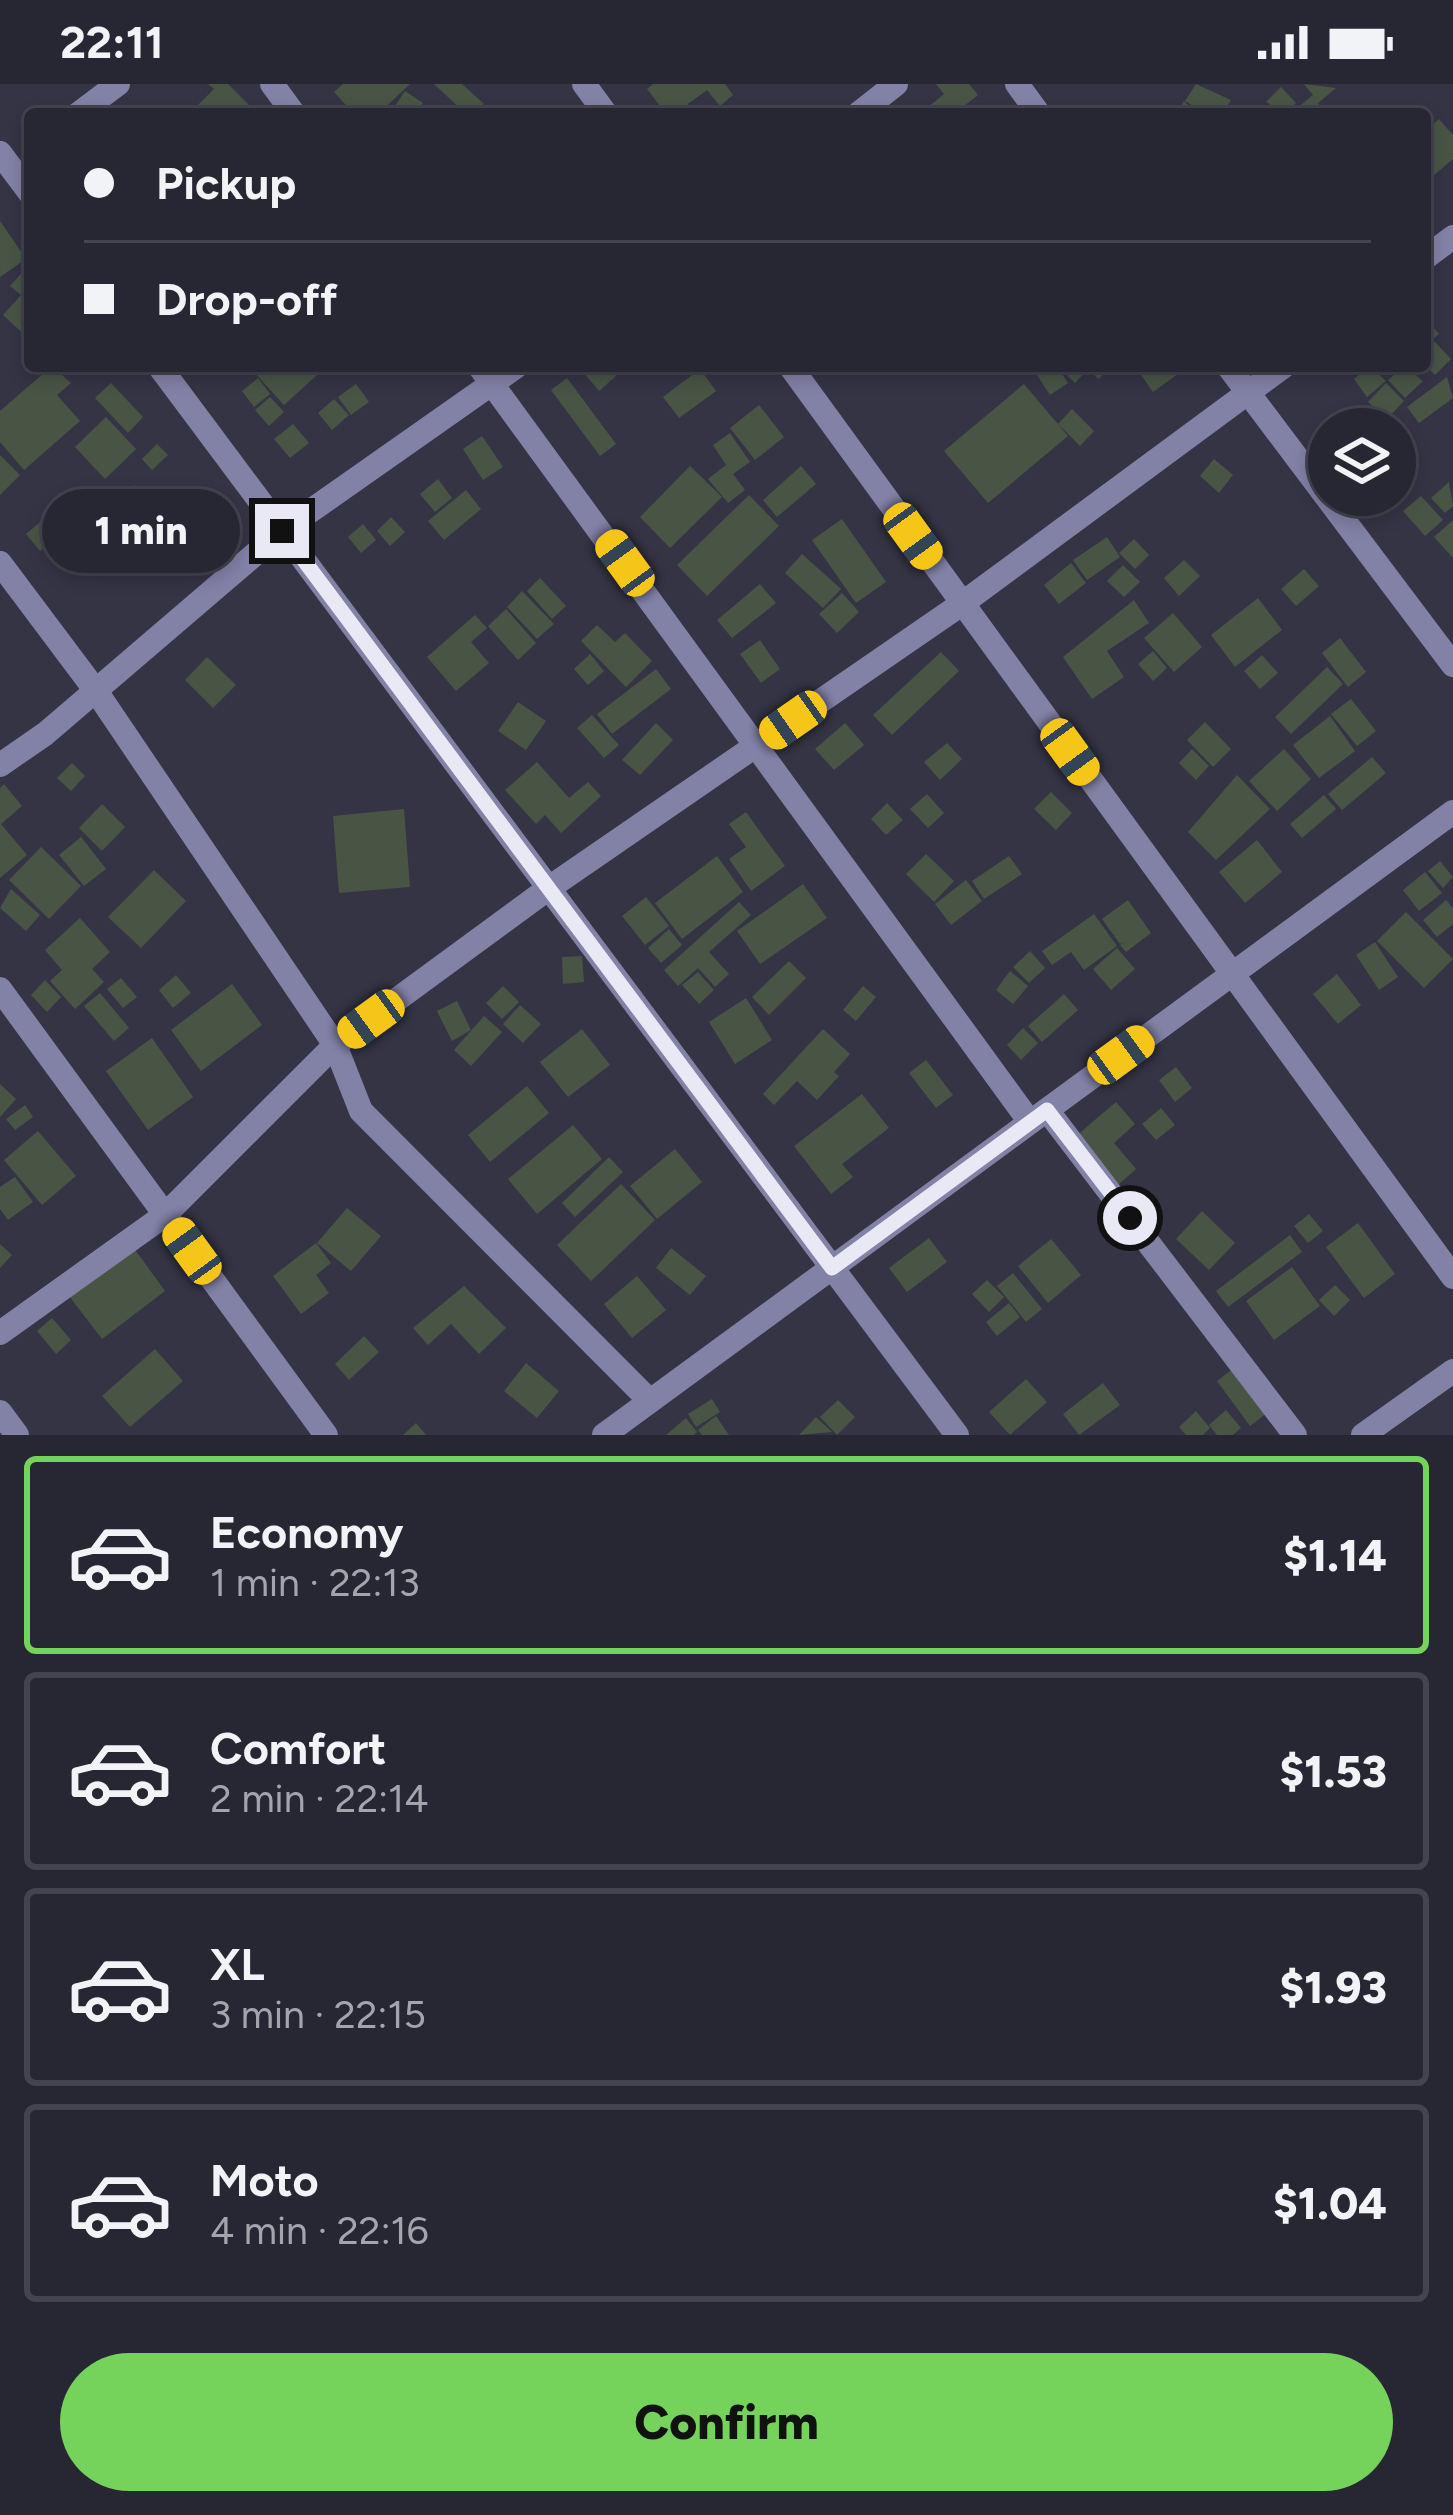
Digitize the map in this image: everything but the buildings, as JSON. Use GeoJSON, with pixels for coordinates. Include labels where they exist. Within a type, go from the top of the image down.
{"type":"FeatureCollection","features":[{"type":"Feature","properties":{"kind":"street"},"geometry":{"type":"LineString","coordinates":[[86,108],[118,84]]}},
{"type":"Feature","properties":{"kind":"street"},"geometry":{"type":"LineString","coordinates":[[866,108],[896,84]]}},
{"type":"Feature","properties":{"kind":"street"},"geometry":{"type":"LineString","coordinates":[[1017,84],[1035,108]]}},
{"type":"Feature","properties":{"kind":"street"},"geometry":{"type":"LineString","coordinates":[[163,372],[957,1435]]}},
{"type":"Feature","properties":{"kind":"street"},"geometry":{"type":"LineString","coordinates":[[794,372],[1453,1277]]}},
{"type":"Feature","properties":{"kind":"street"},"geometry":{"type":"LineString","coordinates":[[1233,372],[1453,665]]}},
{"type":"Feature","properties":{"kind":"street"},"geometry":{"type":"LineString","coordinates":[[0,1333],[165,1214],[335,1045],[549,888],[962,603],[1276,372]]}},
{"type":"Feature","properties":{"kind":"street"},"geometry":{"type":"LineString","coordinates":[[0,765],[96,691],[282,531],[486,375],[1039,1116],[1295,1435]]}},
{"type":"Feature","properties":{"kind":"street"},"geometry":{"type":"LineString","coordinates":[[0,563],[96,691],[335,1045],[361,1111],[650,1401]]}},
{"type":"Feature","properties":{"kind":"street"},"geometry":{"type":"LineString","coordinates":[[604,1435],[1453,812]]}},
{"type":"Feature","properties":{"kind":"street"},"geometry":{"type":"LineString","coordinates":[[0,989],[326,1435]]}},
{"type":"Feature","properties":{"kind":"street"},"geometry":{"type":"LineString","coordinates":[[1363,1435],[1453,1371]]}},
{"type":"Feature","properties":{"kind":"street"},"geometry":{"type":"LineString","coordinates":[[0,1412],[16,1435]]}},
{"type":"Feature","properties":{"kind":"route"},"geometry":{"type":"LineString","coordinates":[[282,531],[832,1268],[1047,1110],[1130,1218]]}}]}
